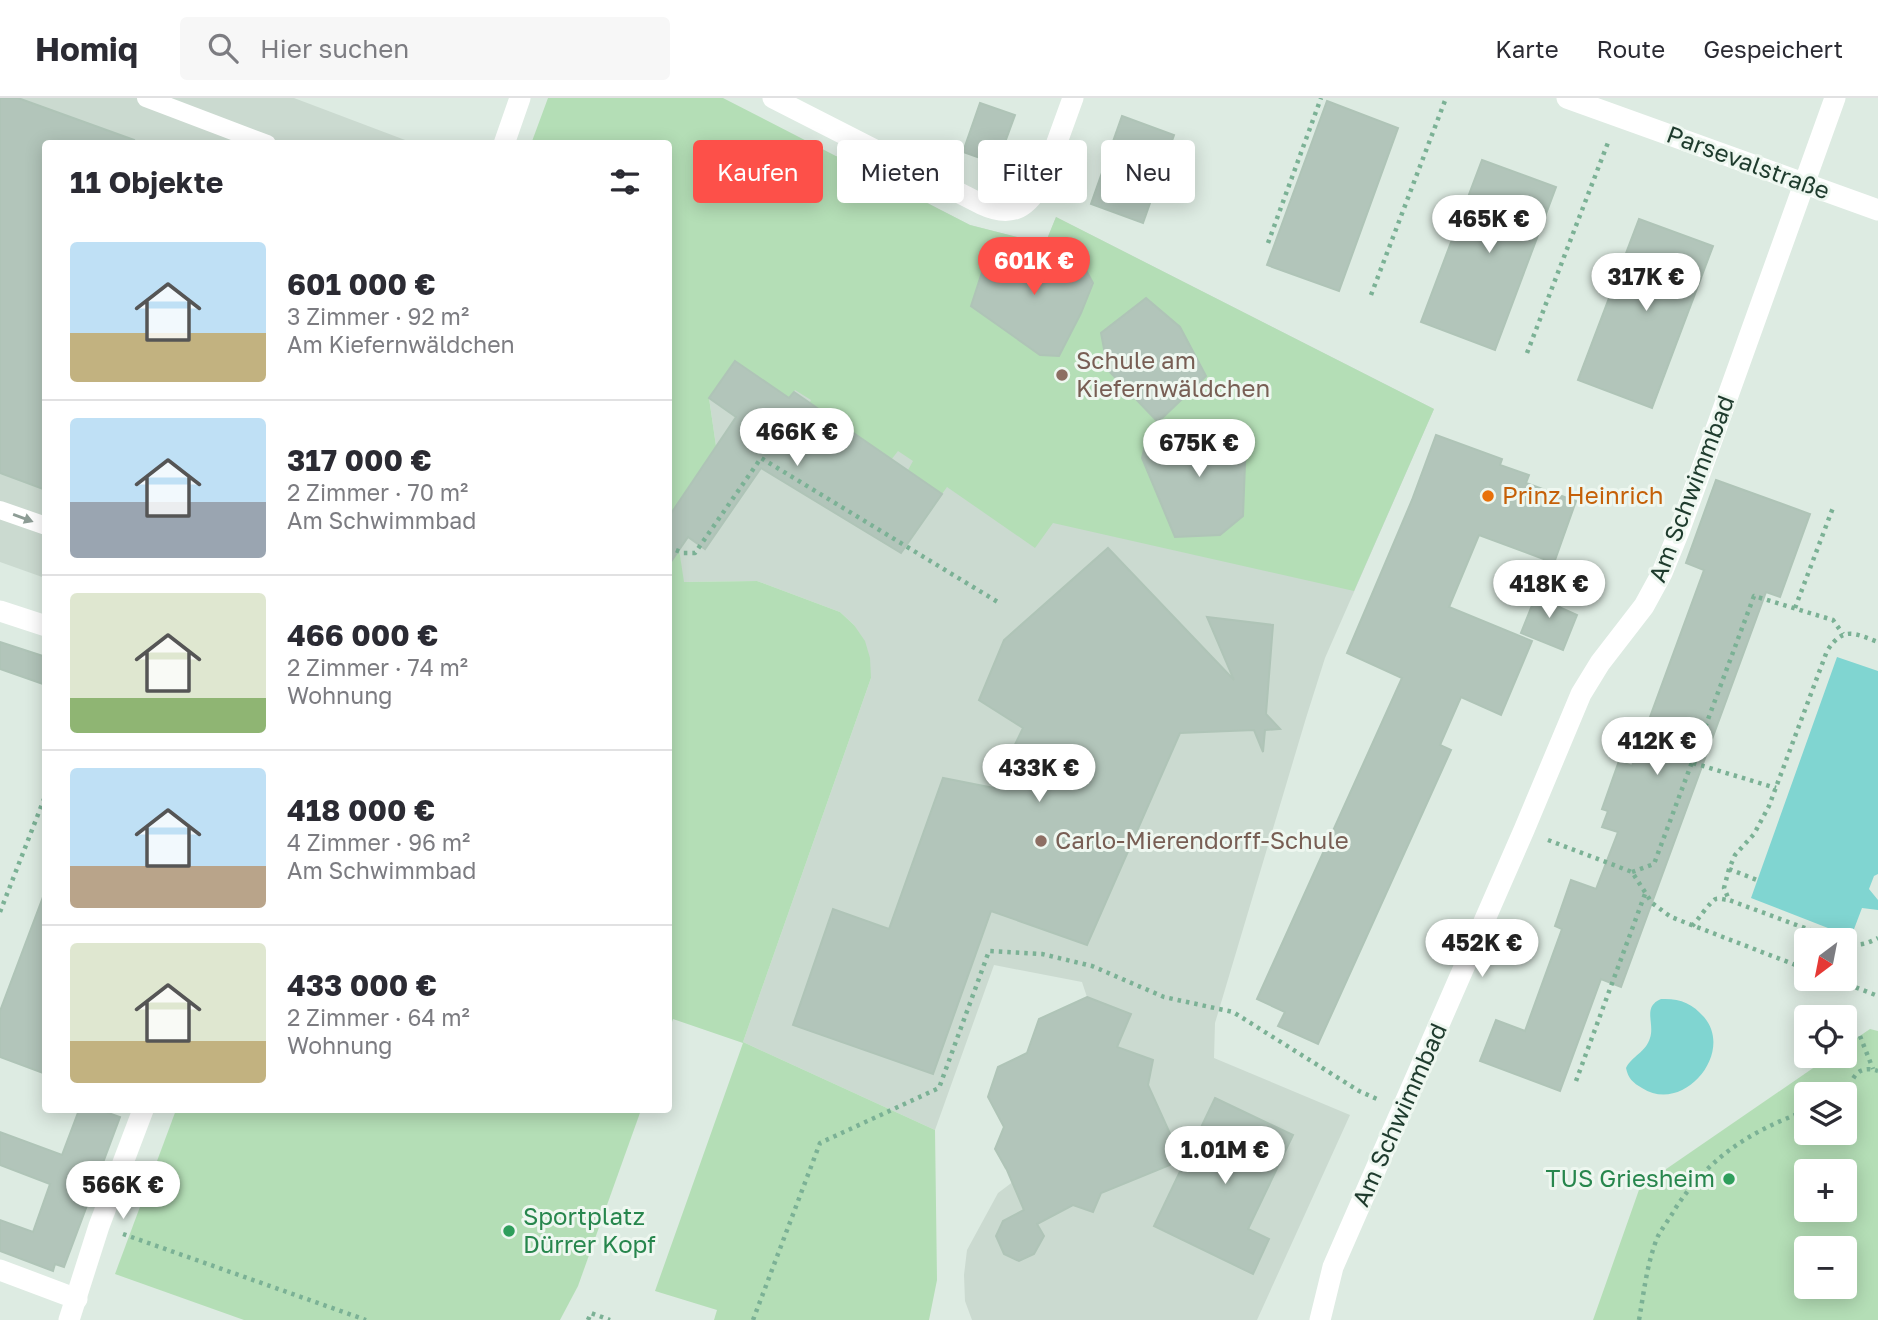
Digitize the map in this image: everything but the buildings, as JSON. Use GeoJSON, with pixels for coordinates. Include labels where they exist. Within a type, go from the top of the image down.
{"type":"FeatureCollection","features":[{"type":"Feature","properties":{"kind":"street"},"geometry":{"type":"LineString","coordinates":[[504,140],[520,98]]}},
{"type":"Feature","properties":{"kind":"street"},"geometry":{"type":"LineString","coordinates":[[773,98],[989,208],[1006,211],[1021,206],[1033,197],[1044,178],[1073,98]]}},
{"type":"Feature","properties":{"kind":"street","name":"Parsevalstraße"},"geometry":{"type":"LineString","coordinates":[[1567,98],[1878,210]]}},
{"type":"Feature","properties":{"kind":"street","name":"Am Schwimmbad"},"geometry":{"type":"LineString","coordinates":[[1320,1320],[1333,1267],[1581,694],[1600,663],[1644,606],[1662,573],[1835,98]]}},
{"type":"Feature","properties":{"kind":"street"},"geometry":{"type":"LineString","coordinates":[[0,611],[42,625]]}},
{"type":"Feature","properties":{"kind":"street"},"geometry":{"type":"LineString","coordinates":[[69,1320],[99,1226],[142,1113]]}},
{"type":"Feature","properties":{"kind":"street"},"geometry":{"type":"LineString","coordinates":[[0,1270],[77,1298]]}},
{"type":"Feature","properties":{"kind":"lane"},"geometry":{"type":"LineString","coordinates":[[146,98],[256,140]]}},
{"type":"Feature","properties":{"kind":"lane"},"geometry":{"type":"LineString","coordinates":[[0,510],[42,525]]}},
{"type":"Feature","properties":{"kind":"path"},"geometry":{"type":"LineString","coordinates":[[1268,243],[1321,98]]}},
{"type":"Feature","properties":{"kind":"path"},"geometry":{"type":"LineString","coordinates":[[1371,295],[1446,98]]}},
{"type":"Feature","properties":{"kind":"path"},"geometry":{"type":"LineString","coordinates":[[1527,353],[1618,116]]}},
{"type":"Feature","properties":{"kind":"path"},"geometry":{"type":"LineString","coordinates":[[672,549],[683,553],[695,553],[761,458],[1001,604]]}},
{"type":"Feature","properties":{"kind":"path"},"geometry":{"type":"LineString","coordinates":[[1795,608],[1834,505]]}},
{"type":"Feature","properties":{"kind":"path"},"geometry":{"type":"LineString","coordinates":[[1632,872],[1654,864],[1754,596],[1833,620],[1843,634]]}},
{"type":"Feature","properties":{"kind":"path"},"geometry":{"type":"LineString","coordinates":[[1729,900],[1724,888],[1729,869],[1735,855],[1762,821],[1827,651],[1835,639],[1843,634],[1855,633],[1878,642]]}},
{"type":"Feature","properties":{"kind":"path"},"geometry":{"type":"LineString","coordinates":[[1693,763],[1776,788]]}},
{"type":"Feature","properties":{"kind":"path"},"geometry":{"type":"LineString","coordinates":[[0,912],[42,804]]}},
{"type":"Feature","properties":{"kind":"path"},"geometry":{"type":"LineString","coordinates":[[1524,830],[1632,872],[1652,903],[1671,917],[1794,964]]}},
{"type":"Feature","properties":{"kind":"path"},"geometry":{"type":"LineString","coordinates":[[1729,869],[1757,880]]}},
{"type":"Feature","properties":{"kind":"path"},"geometry":{"type":"LineString","coordinates":[[1576,1082],[1646,893]]}},
{"type":"Feature","properties":{"kind":"path"},"geometry":{"type":"LineString","coordinates":[[1692,926],[1711,902],[1717,899],[1729,900],[1805,928]]}},
{"type":"Feature","properties":{"kind":"path"},"geometry":{"type":"LineString","coordinates":[[1857,946],[1878,938]]}},
{"type":"Feature","properties":{"kind":"path"},"geometry":{"type":"LineString","coordinates":[[753,1320],[820,1143],[939,1088],[989,951],[1042,954],[1080,963],[1164,997],[1233,1012],[1359,1091],[1401,1111]]}},
{"type":"Feature","properties":{"kind":"path"},"geometry":{"type":"LineString","coordinates":[[1857,988],[1878,996]]}},
{"type":"Feature","properties":{"kind":"path"},"geometry":{"type":"LineString","coordinates":[[1860,1036],[1875,1070]]}},
{"type":"Feature","properties":{"kind":"path"},"geometry":{"type":"LineString","coordinates":[[1853,1082],[1857,1072],[1864,1068],[1875,1070]]}},
{"type":"Feature","properties":{"kind":"path"},"geometry":{"type":"LineString","coordinates":[[1639,1320],[1649,1264],[1658,1236],[1685,1194],[1716,1160],[1741,1141],[1794,1115]]}},
{"type":"Feature","properties":{"kind":"path"},"geometry":{"type":"LineString","coordinates":[[99,1226],[366,1320]]}},
{"type":"Feature","properties":{"kind":"path"},"geometry":{"type":"LineString","coordinates":[[589,1320],[591,1313],[610,1320]]}},
{"type":"Feature","properties":{"kind":"shaded area"},"geometry":{"type":"Polygon","coordinates":[[[0,98],[294,98],[405,140],[42,140],[42,577],[0,562],[0,98]]]}},
{"type":"Feature","properties":{"kind":"shaded area"},"geometry":{"type":"Polygon","coordinates":[[[836,156],[837,203],[927,203],[970,225],[1045,244],[1056,217],[1434,409],[1325,658],[1215,1023],[1214,1058],[1350,1115],[1257,1320],[972,1320],[965,1301],[967,1250],[998,1193],[1022,1175],[1005,1169],[995,1149],[1004,1126],[988,1097],[998,1067],[1027,1053],[1039,1019],[1087,997],[1082,982],[994,965],[935,1130],[743,1042],[871,678],[854,625],[840,612],[757,581],[683,582],[679,550],[716,446],[709,398],[735,361],[813,203],[823,203],[823,182],[836,156]]]}},
{"type":"Feature","properties":{"kind":"green space","name":"Schule am Kiefernwäldchen"},"geometry":{"type":"Polygon","coordinates":[[[548,98],[723,98],[805,140],[693,140],[693,203],[823,203],[823,149],[837,157],[837,203],[927,203],[970,225],[1045,244],[1056,217],[1434,409],[1354,591],[1053,523],[1035,548],[947,487],[942,494],[908,470],[913,461],[898,451],[891,460],[805,411],[811,400],[795,390],[789,398],[735,361],[709,398],[716,446],[672,513],[672,140],[532,140],[548,98]]]}},
{"type":"Feature","properties":{"kind":"green space"},"geometry":{"type":"Polygon","coordinates":[[[672,544],[679,549],[684,582],[757,581],[840,612],[854,625],[865,641],[870,658],[871,678],[743,1042],[935,1130],[937,1280],[929,1320],[714,1320],[717,1310],[655,1291],[743,1043],[673,1019],[672,1022],[672,544]]]}},
{"type":"Feature","properties":{"kind":"green space","name":"TUS Griesheim"},"geometry":{"type":"Polygon","coordinates":[[[1870,1029],[1878,1031],[1878,1320],[1593,1320],[1640,1187],[1813,1068],[1857,1068],[1857,1038],[1870,1029]]]}},
{"type":"Feature","properties":{"kind":"green space"},"geometry":{"type":"Polygon","coordinates":[[[175,1113],[640,1113],[578,1286],[560,1320],[244,1320],[115,1274],[175,1113]]]}},
{"type":"Feature","properties":{"kind":"water"},"geometry":{"type":"Polygon","coordinates":[[[1837,657],[1878,671],[1878,874],[1874,876],[1869,889],[1878,900],[1878,910],[1862,908],[1854,928],[1828,928],[1751,898],[1837,657]]]}},
{"type":"Feature","properties":{"kind":"water"},"geometry":{"type":"Polygon","coordinates":[[[1674,999],[1695,1008],[1712,1031],[1713,1047],[1709,1062],[1700,1076],[1688,1087],[1673,1093],[1658,1094],[1636,1084],[1626,1068],[1648,1043],[1651,1032],[1650,1011],[1655,1002],[1674,999]]]}},
{"type":"Feature","properties":{"kind":"place","name":"Schule am Kiefernwäldchen"},"geometry":{"type":"Point","coordinates":[1062,375]}},
{"type":"Feature","properties":{"kind":"place","name":"Prinz Heinrich"},"geometry":{"type":"Point","coordinates":[1488,496]}},
{"type":"Feature","properties":{"kind":"place","name":"Carlo-Mierendorff-Schule"},"geometry":{"type":"Point","coordinates":[1041,841]}},
{"type":"Feature","properties":{"kind":"place","name":"TUS Griesheim"},"geometry":{"type":"Point","coordinates":[1729,1179]}},
{"type":"Feature","properties":{"kind":"place","name":"Sportplatz Dürrer Kopf"},"geometry":{"type":"Point","coordinates":[509,1231]}}]}
